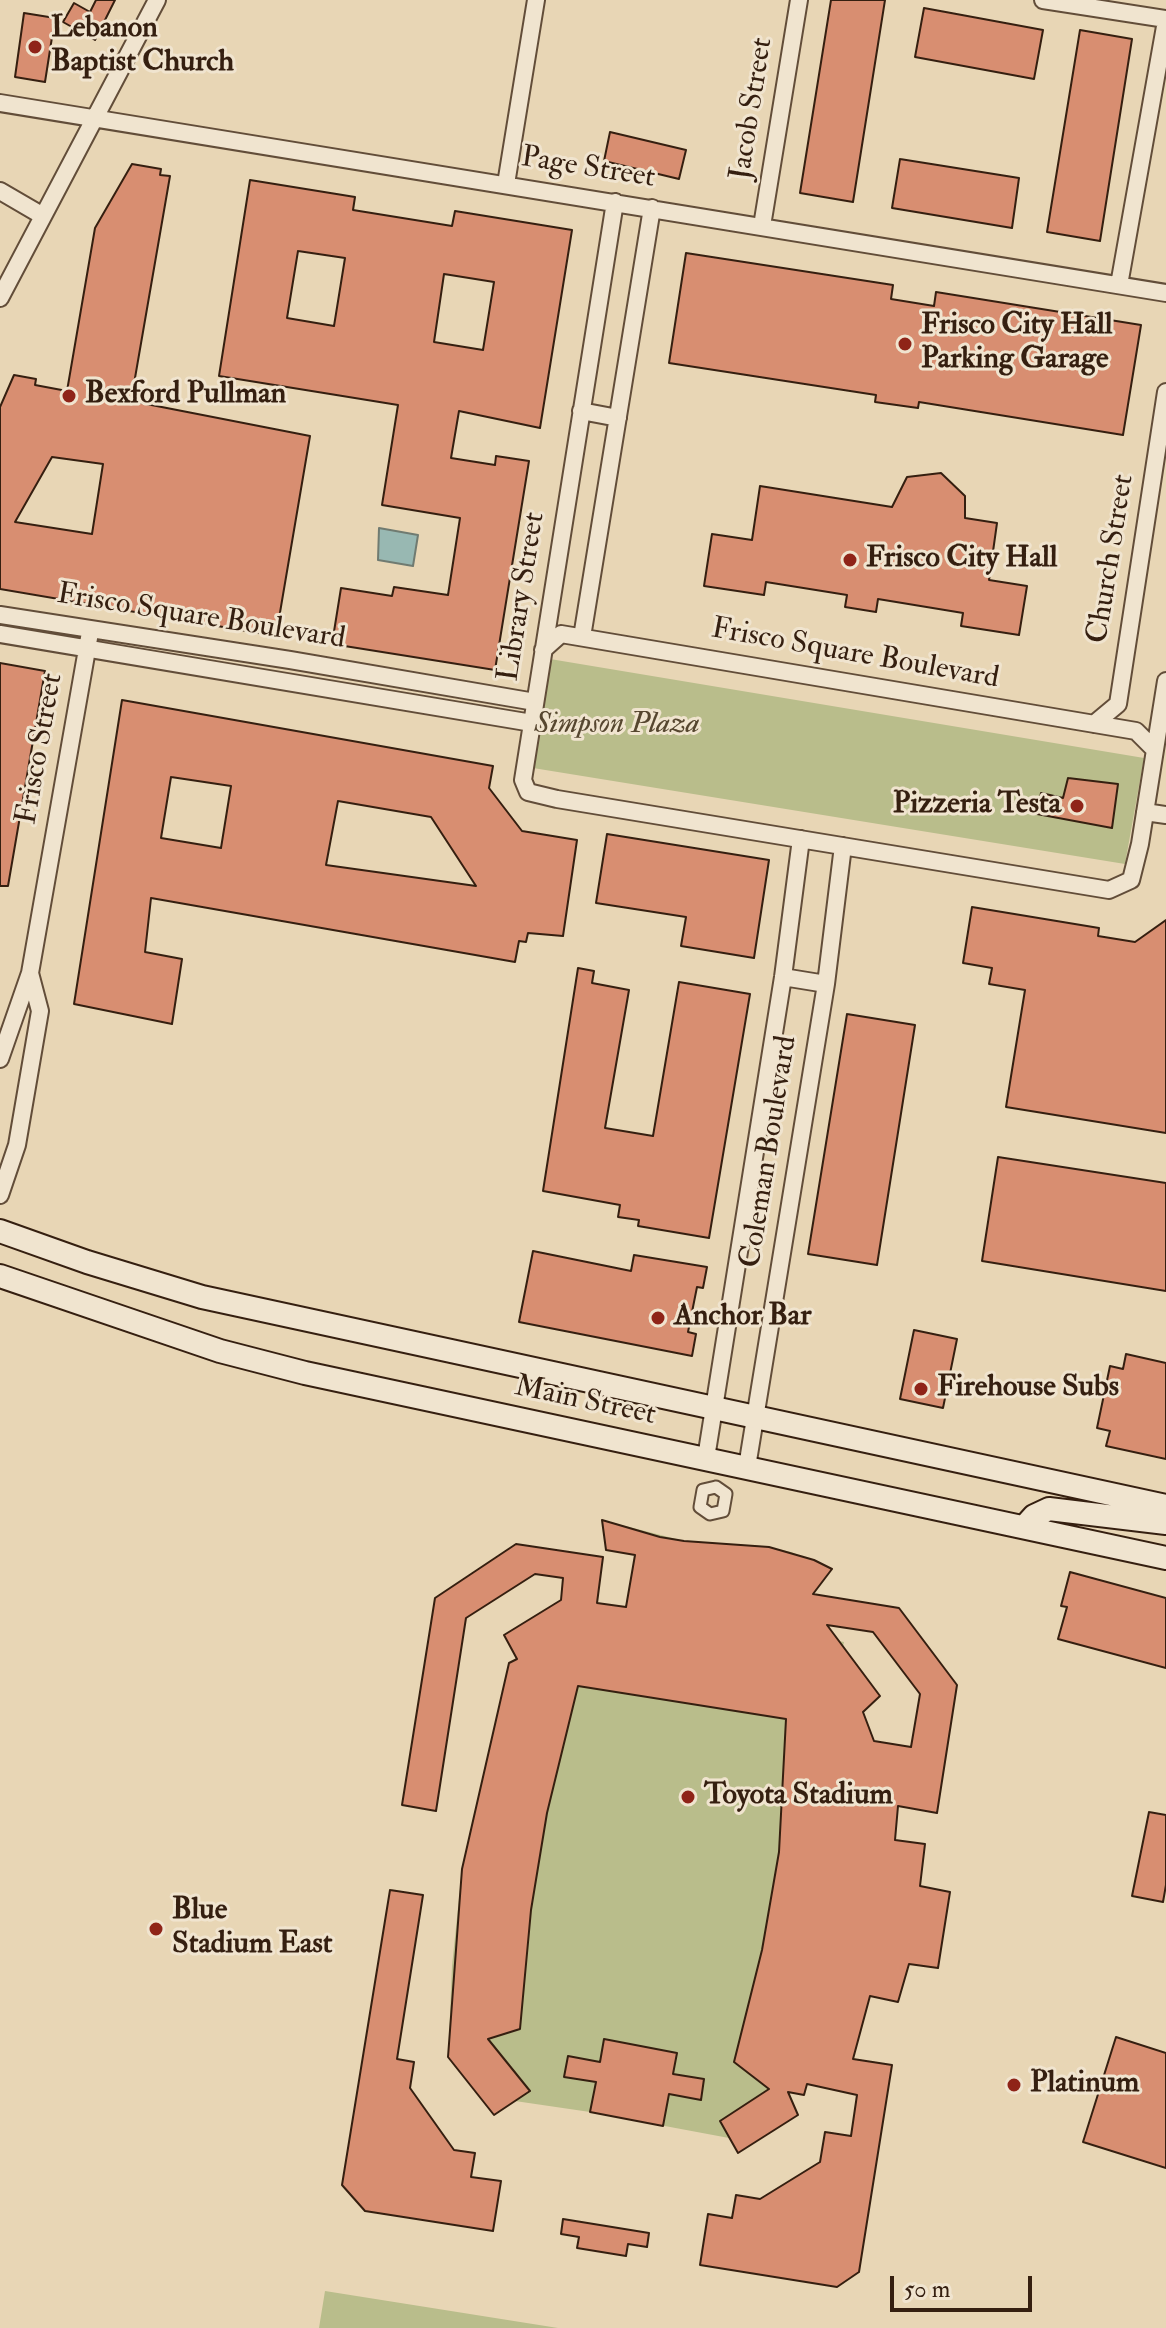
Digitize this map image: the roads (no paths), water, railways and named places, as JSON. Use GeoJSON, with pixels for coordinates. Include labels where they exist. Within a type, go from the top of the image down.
{"type":"FeatureCollection","features":[{"type":"Feature","properties":{"kind":"main road","name":"Main Street"},"geometry":{"type":"LineString","coordinates":[[0,1231],[87,1262],[202,1297],[1166,1506]]}},
{"type":"Feature","properties":{"kind":"main road","name":"Main Street"},"geometry":{"type":"LineString","coordinates":[[0,1276],[220,1351],[305,1373],[1166,1558]]}},
{"type":"Feature","properties":{"kind":"main road"},"geometry":{"type":"LineString","coordinates":[[1025,1526],[1034,1516],[1049,1509],[1166,1523]]}},
{"type":"Feature","properties":{"kind":"street"},"geometry":{"type":"LineString","coordinates":[[0,298],[157,0]]}},
{"type":"Feature","properties":{"kind":"street"},"geometry":{"type":"LineString","coordinates":[[506,184],[536,0]]}},
{"type":"Feature","properties":{"kind":"street","name":"Jacob Street"},"geometry":{"type":"LineString","coordinates":[[762,226],[799,0]]}},
{"type":"Feature","properties":{"kind":"street"},"geometry":{"type":"LineString","coordinates":[[1043,0],[1166,20],[1119,285]]}},
{"type":"Feature","properties":{"kind":"street","name":"Page Street"},"geometry":{"type":"LineString","coordinates":[[0,103],[1166,293]]}},
{"type":"Feature","properties":{"kind":"street"},"geometry":{"type":"LineString","coordinates":[[0,191],[43,216]]}},
{"type":"Feature","properties":{"kind":"street","name":"Library Street"},"geometry":{"type":"LineString","coordinates":[[615,202],[523,780],[528,792],[557,799],[801,839]]}},
{"type":"Feature","properties":{"kind":"street"},"geometry":{"type":"LineString","coordinates":[[582,637],[652,208]]}},
{"type":"Feature","properties":{"kind":"street","name":"Church Street"},"geometry":{"type":"LineString","coordinates":[[1094,724],[1118,704],[1166,392]]}},
{"type":"Feature","properties":{"kind":"street"},"geometry":{"type":"LineString","coordinates":[[581,411],[618,418]]}},
{"type":"Feature","properties":{"kind":"street","name":"Frisco Square Boulevard"},"geometry":{"type":"LineString","coordinates":[[0,615],[535,702]]}},
{"type":"Feature","properties":{"kind":"street","name":"Frisco Street"},"geometry":{"type":"LineString","coordinates":[[0,1059],[30,973],[91,629]]}},
{"type":"Feature","properties":{"kind":"street","name":"Frisco Square Boulevard"},"geometry":{"type":"LineString","coordinates":[[0,634],[532,723]]}},
{"type":"Feature","properties":{"kind":"street","name":"Frisco Square Boulevard"},"geometry":{"type":"LineString","coordinates":[[543,650],[561,634],[582,637],[1136,731],[1155,750]]}},
{"type":"Feature","properties":{"kind":"street"},"geometry":{"type":"LineString","coordinates":[[801,839],[1109,890],[1131,880],[1166,681]]}},
{"type":"Feature","properties":{"kind":"street"},"geometry":{"type":"LineString","coordinates":[[1145,812],[1166,815]]}},
{"type":"Feature","properties":{"kind":"street","name":"Coleman Boulevard"},"geometry":{"type":"LineString","coordinates":[[714,1460],[713,1410],[783,977],[801,839]]}},
{"type":"Feature","properties":{"kind":"street","name":"Coleman Boulevard"},"geometry":{"type":"LineString","coordinates":[[747,1467],[826,984],[843,846]]}},
{"type":"Feature","properties":{"kind":"street","name":"Frisco Street"},"geometry":{"type":"LineString","coordinates":[[0,1195],[17,1145],[40,1011],[30,973]]}},
{"type":"Feature","properties":{"kind":"street"},"geometry":{"type":"LineString","coordinates":[[783,977],[826,984]]}},
{"type":"Feature","properties":{"kind":"street"},"geometry":{"type":"LineString","coordinates":[[714,1460],[716,1487]]}},
{"type":"Feature","properties":{"kind":"street"},"geometry":{"type":"LineString","coordinates":[[716,1487],[726,1494],[723,1511],[709,1517],[700,1507],[703,1490],[716,1487]]}},
{"type":"Feature","properties":{"kind":"water"},"geometry":{"type":"Polygon","coordinates":[[[379,528],[418,535],[413,566],[378,560],[379,528]]]}},
{"type":"Feature","properties":{"kind":"place","name":"Lebanon Baptist Church"},"geometry":{"type":"Point","coordinates":[35,47]}},
{"type":"Feature","properties":{"kind":"place","name":"Frisco City Hall Parking Garage"},"geometry":{"type":"Point","coordinates":[905,344]}},
{"type":"Feature","properties":{"kind":"place","name":"Bexford Pullman"},"geometry":{"type":"Point","coordinates":[69,396]}},
{"type":"Feature","properties":{"kind":"place","name":"Frisco City Hall"},"geometry":{"type":"Point","coordinates":[850,560]}},
{"type":"Feature","properties":{"kind":"place","name":"Pizzeria Testa"},"geometry":{"type":"Point","coordinates":[1077,806]}},
{"type":"Feature","properties":{"kind":"place","name":"Anchor Bar"},"geometry":{"type":"Point","coordinates":[658,1318]}},
{"type":"Feature","properties":{"kind":"place","name":"Firehouse Subs"},"geometry":{"type":"Point","coordinates":[921,1389]}},
{"type":"Feature","properties":{"kind":"place","name":"Toyota Stadium"},"geometry":{"type":"Point","coordinates":[688,1797]}},
{"type":"Feature","properties":{"kind":"place","name":"Blue Stadium East"},"geometry":{"type":"Point","coordinates":[156,1929]}},
{"type":"Feature","properties":{"kind":"place","name":"Platinum"},"geometry":{"type":"Point","coordinates":[1014,2085]}},
{"type":"Feature","properties":{"kind":"park label","name":"Simpson Plaza"},"geometry":{"type":"Point","coordinates":[617,726]}}]}
